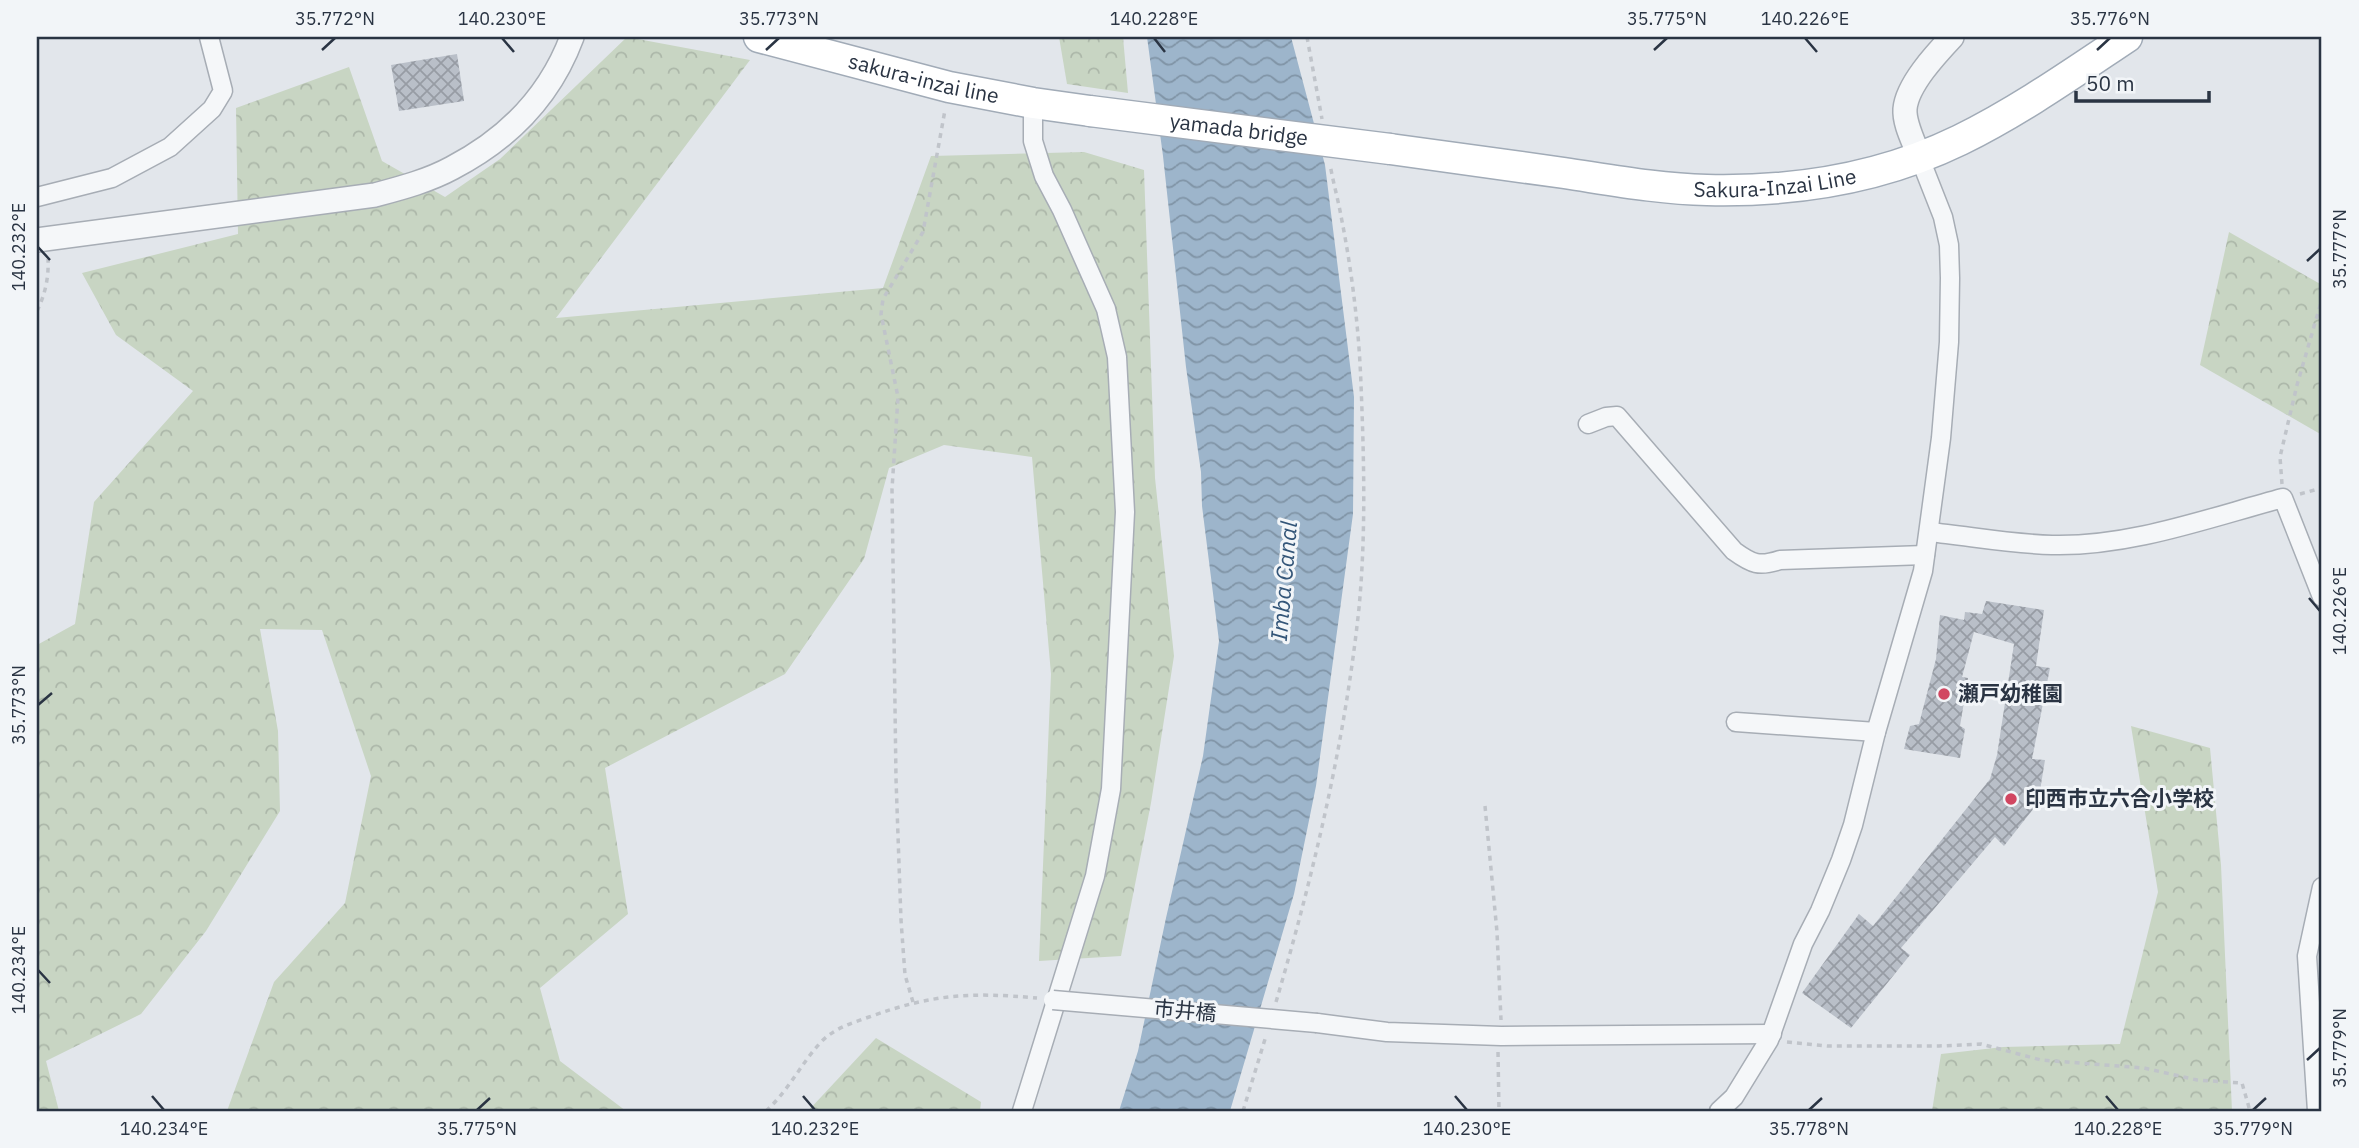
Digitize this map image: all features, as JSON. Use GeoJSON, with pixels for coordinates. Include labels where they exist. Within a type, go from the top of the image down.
{"type":"FeatureCollection","features":[{"type":"Feature","properties":{"kind":"main road","name":"sakura-inzai line"},"geometry":{"type":"LineString","coordinates":[[759,37],[949,87],[1090,111]]}},
{"type":"Feature","properties":{"kind":"main road","name":"Sakura-Inzai Line"},"geometry":{"type":"LineString","coordinates":[[1391,149],[1651,186],[1706,190],[1773,188],[1828,182],[1877,170],[1959,140],[2024,104],[2127,37]]}},
{"type":"Feature","properties":{"kind":"main road","name":"yamada bridge"},"geometry":{"type":"LineString","coordinates":[[1090,111],[1391,149]]}},
{"type":"Feature","properties":{"kind":"street"},"geometry":{"type":"LineString","coordinates":[[37,197],[111,178],[170,147],[212,109],[223,91],[209,37]]}},
{"type":"Feature","properties":{"kind":"street"},"geometry":{"type":"LineString","coordinates":[[41,240],[375,195],[415,183],[452,168],[508,131],[549,86],[564,59],[572,37]]}},
{"type":"Feature","properties":{"kind":"street"},"geometry":{"type":"LineString","coordinates":[[1719,1111],[1734,1097],[1771,1037],[1802,944],[1819,911],[1853,825],[1876,732],[1923,571],[1941,438],[1949,342],[1949,245],[1943,218],[1908,128],[1905,108],[1919,74],[1952,37]]}},
{"type":"Feature","properties":{"kind":"street"},"geometry":{"type":"LineString","coordinates":[[1022,1111],[1095,876],[1108,802],[1125,512],[1117,357],[1106,309],[1062,209],[1044,176],[1033,141],[1033,103]]}},
{"type":"Feature","properties":{"kind":"street"},"geometry":{"type":"LineString","coordinates":[[1588,424],[1618,416],[1734,551],[1747,561],[1764,566],[1780,560],[1925,555]]}},
{"type":"Feature","properties":{"kind":"street"},"geometry":{"type":"LineString","coordinates":[[1929,532],[2051,545],[2105,542],[2170,529],[2283,498],[2322,597]]}},
{"type":"Feature","properties":{"kind":"street"},"geometry":{"type":"LineString","coordinates":[[1736,722],[1876,732]]}},
{"type":"Feature","properties":{"kind":"street"},"geometry":{"type":"LineString","coordinates":[[2317,1111],[2307,956],[2322,887]]}},
{"type":"Feature","properties":{"kind":"street","name":"市井橋"},"geometry":{"type":"LineString","coordinates":[[1053,1000],[1317,1023],[1387,1032],[1499,1036],[1771,1037]]}},
{"type":"Feature","properties":{"kind":"path"},"geometry":{"type":"LineString","coordinates":[[1307,37],[1323,125]]}},
{"type":"Feature","properties":{"kind":"path"},"geometry":{"type":"LineString","coordinates":[[913,1002],[905,975],[896,779],[891,489],[898,397],[881,314],[883,299],[923,232],[949,87]]}},
{"type":"Feature","properties":{"kind":"path"},"geometry":{"type":"LineString","coordinates":[[1276,1003],[1325,814],[1359,606],[1363,504],[1361,383],[1351,277],[1329,162]]}},
{"type":"Feature","properties":{"kind":"path"},"geometry":{"type":"LineString","coordinates":[[37,312],[49,273],[41,240]]}},
{"type":"Feature","properties":{"kind":"path"},"geometry":{"type":"LineString","coordinates":[[2322,299],[2280,457],[2283,498],[2322,488]]}},
{"type":"Feature","properties":{"kind":"path"},"geometry":{"type":"LineString","coordinates":[[1485,806],[1497,932],[1499,1111]]}},
{"type":"Feature","properties":{"kind":"path"},"geometry":{"type":"LineString","coordinates":[[766,1111],[783,1096],[823,1041],[841,1027],[913,1002],[949,995],[992,994],[1053,1000]]}},
{"type":"Feature","properties":{"kind":"path"},"geometry":{"type":"LineString","coordinates":[[1242,1111],[1268,1028]]}},
{"type":"Feature","properties":{"kind":"path"},"geometry":{"type":"LineString","coordinates":[[1771,1037],[1828,1046],[1981,1044],[2041,1060],[2144,1068],[2197,1080],[2242,1083],[2250,1111]]}},
{"type":"Feature","properties":{"kind":"green space"},"geometry":{"type":"Polygon","coordinates":[[[627,37],[750,60],[556,318],[883,288],[931,156],[1084,152],[1144,170],[1155,478],[1174,656],[1151,803],[1121,956],[1039,961],[1051,674],[1032,457],[944,445],[889,468],[864,559],[785,674],[605,768],[628,914],[540,988],[560,1061],[626,1111],[227,1111],[274,982],[345,903],[371,776],[322,630],[260,629],[278,731],[280,811],[206,931],[141,1014],[46,1061],[59,1111],[37,1111],[37,645],[75,624],[94,502],[193,391],[116,335],[82,273],[238,234],[236,108],[349,67],[382,161],[445,197],[500,159],[627,37]]]}},
{"type":"Feature","properties":{"kind":"green space"},"geometry":{"type":"Polygon","coordinates":[[[1059,37],[1123,37],[1128,93],[1067,84],[1059,37]]]}},
{"type":"Feature","properties":{"kind":"green space"},"geometry":{"type":"Polygon","coordinates":[[[2229,232],[2322,285],[2322,435],[2200,365],[2229,232]]]}},
{"type":"Feature","properties":{"kind":"green space"},"geometry":{"type":"Polygon","coordinates":[[[2131,726],[2210,748],[2221,865],[2232,1111],[1932,1111],[1941,1054],[2003,1047],[2120,1044],[2158,892],[2131,726]]]}},
{"type":"Feature","properties":{"kind":"green space"},"geometry":{"type":"Polygon","coordinates":[[[876,1038],[981,1102],[980,1111],[808,1111],[876,1038]]]}},
{"type":"Feature","properties":{"kind":"water","name":"Imba Canal"},"geometry":{"type":"Polygon","coordinates":[[[1147,37],[1291,37],[1325,165],[1354,397],[1353,514],[1316,786],[1294,894],[1230,1111],[1119,1111],[1138,1051],[1203,756],[1219,641],[1202,506],[1201,472],[1147,37]]]}},
{"type":"Feature","properties":{"kind":"building"},"geometry":{"type":"Polygon","coordinates":[[[457,54],[464,101],[399,111],[391,65],[457,54]]]}},
{"type":"Feature","properties":{"kind":"building"},"geometry":{"type":"Polygon","coordinates":[[[1986,601],[2044,610],[2036,666],[2050,668],[2032,759],[2045,760],[2038,803],[2004,846],[1995,837],[1901,948],[1910,955],[1851,1028],[1802,993],[1859,914],[1873,926],[1990,779],[1997,755],[2014,644],[1974,632],[1962,677],[1968,678],[1960,726],[1965,729],[1960,758],[1904,749],[1910,726],[1919,724],[1936,659],[1940,615],[1964,620],[1965,612],[1982,614],[1986,601]]]}},
{"type":"Feature","properties":{"kind":"place","name":"瀬戸幼稚園"},"geometry":{"type":"Point","coordinates":[1944,694]}},
{"type":"Feature","properties":{"kind":"place","name":"印西市立六合小学校"},"geometry":{"type":"Point","coordinates":[2011,799]}}]}
